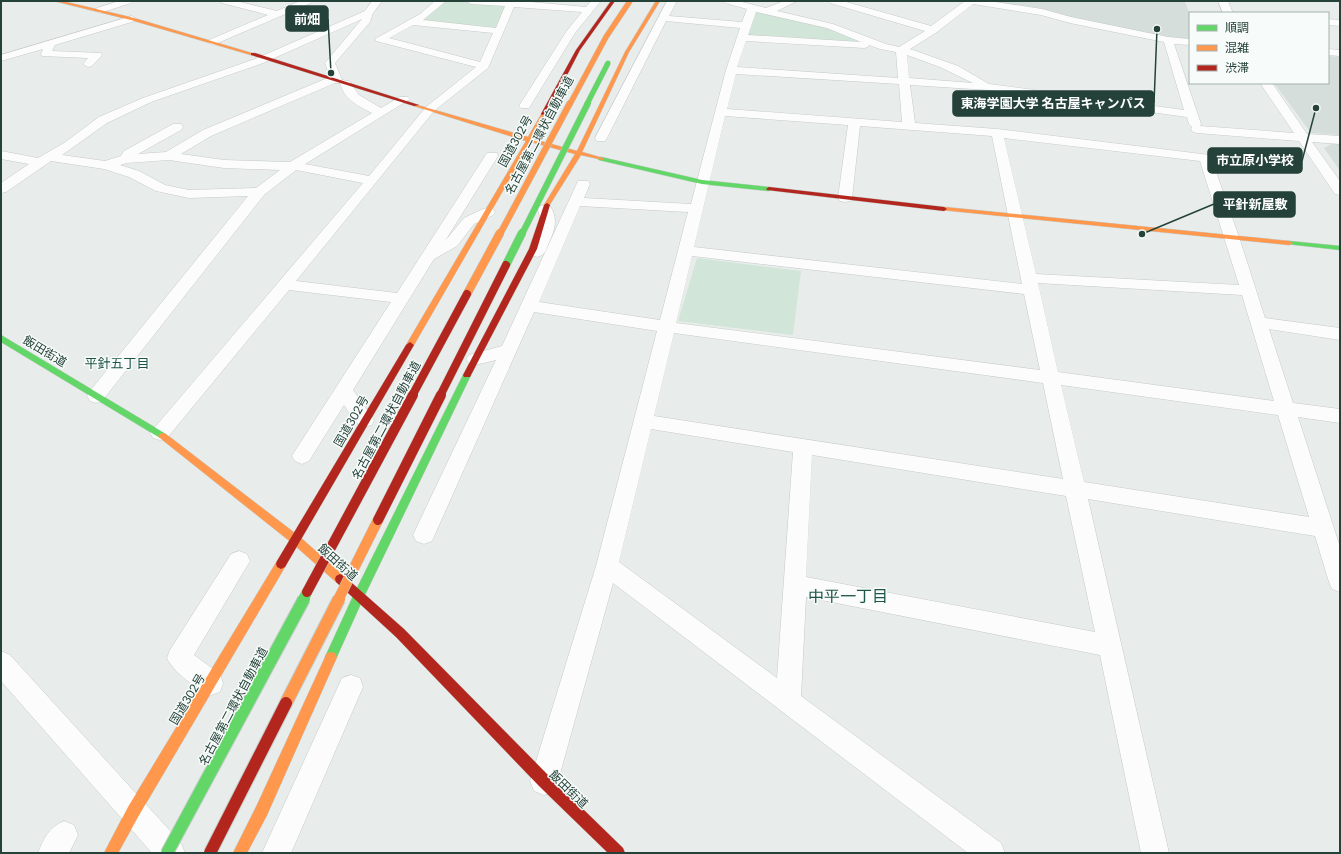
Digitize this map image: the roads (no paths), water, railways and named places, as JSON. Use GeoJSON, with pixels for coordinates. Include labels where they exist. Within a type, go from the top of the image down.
{"type":"FeatureCollection","features":[{"type":"Feature","properties":{"kind":"main road"},"geometry":{"type":"LineString","coordinates":[[56,1],[100,10],[213,42],[339,81],[404,99],[430,109],[530,140],[636,168],[702,182],[1016,217],[1340,248]]}},
{"type":"Feature","properties":{"kind":"main road","name":"国道302号"},"geometry":{"type":"LineString","coordinates":[[111,853],[133,812],[296,540],[530,140],[554,93],[596,22],[613,1]]}},
{"type":"Feature","properties":{"kind":"main road","name":"名古屋第二環状自動車道"},"geometry":{"type":"LineString","coordinates":[[167,853],[551,137],[606,37],[630,1]]}},
{"type":"Feature","properties":{"kind":"main road"},"geometry":{"type":"LineString","coordinates":[[240,853],[262,810],[358,597],[476,359],[533,249],[545,209],[578,153],[630,46],[658,1]]}},
{"type":"Feature","properties":{"kind":"main road"},"geometry":{"type":"LineString","coordinates":[[210,853],[614,51]]}},
{"type":"Feature","properties":{"kind":"main road","name":"飯田街道"},"geometry":{"type":"LineString","coordinates":[[1,338],[160,433],[296,540],[400,633],[544,781],[618,853]]}},
{"type":"Feature","properties":{"kind":"street"},"geometry":{"type":"LineString","coordinates":[[100,10],[128,1]]}},
{"type":"Feature","properties":{"kind":"street"},"geometry":{"type":"LineString","coordinates":[[225,1],[278,14]]}},
{"type":"Feature","properties":{"kind":"street"},"geometry":{"type":"LineString","coordinates":[[213,42],[308,1]]}},
{"type":"Feature","properties":{"kind":"street"},"geometry":{"type":"LineString","coordinates":[[377,1],[368,13],[367,20],[355,32],[330,63],[339,81],[356,99],[381,113]]}},
{"type":"Feature","properties":{"kind":"street"},"geometry":{"type":"LineString","coordinates":[[380,39],[423,16],[441,1]]}},
{"type":"Feature","properties":{"kind":"street"},"geometry":{"type":"LineString","coordinates":[[471,1],[513,3],[588,10]]}},
{"type":"Feature","properties":{"kind":"street"},"geometry":{"type":"LineString","coordinates":[[525,106],[571,32],[596,1]]}},
{"type":"Feature","properties":{"kind":"street"},"geometry":{"type":"LineString","coordinates":[[601,138],[672,1]]}},
{"type":"Feature","properties":{"kind":"street"},"geometry":{"type":"LineString","coordinates":[[728,1],[759,10],[839,20],[884,47]]}},
{"type":"Feature","properties":{"kind":"street"},"geometry":{"type":"LineString","coordinates":[[544,781],[607,566],[702,182],[731,70],[743,32],[759,10],[792,1]]}},
{"type":"Feature","properties":{"kind":"street"},"geometry":{"type":"LineString","coordinates":[[833,1],[859,7],[933,30]]}},
{"type":"Feature","properties":{"kind":"street"},"geometry":{"type":"LineString","coordinates":[[902,50],[933,30],[971,1],[1042,12],[1070,20],[1168,40],[1189,42]]}},
{"type":"Feature","properties":{"kind":"street"},"geometry":{"type":"LineString","coordinates":[[1223,1],[1228,12]]}},
{"type":"Feature","properties":{"kind":"street"},"geometry":{"type":"LineString","coordinates":[[160,433],[372,181],[430,109],[484,66],[513,3]]}},
{"type":"Feature","properties":{"kind":"street"},"geometry":{"type":"LineString","coordinates":[[839,20],[859,7]]}},
{"type":"Feature","properties":{"kind":"street"},"geometry":{"type":"LineString","coordinates":[[1,188],[44,159],[68,146],[103,120],[147,100],[266,58],[368,13]]}},
{"type":"Feature","properties":{"kind":"street"},"geometry":{"type":"LineString","coordinates":[[663,18],[743,32],[902,50],[952,67],[989,87]]}},
{"type":"Feature","properties":{"kind":"street"},"geometry":{"type":"LineString","coordinates":[[1,58],[132,19]]}},
{"type":"Feature","properties":{"kind":"street"},"geometry":{"type":"LineString","coordinates":[[412,22],[500,31]]}},
{"type":"Feature","properties":{"kind":"street"},"geometry":{"type":"LineString","coordinates":[[1329,22],[1340,23]]}},
{"type":"Feature","properties":{"kind":"street"},"geometry":{"type":"LineString","coordinates":[[355,32],[484,66]]}},
{"type":"Feature","properties":{"kind":"street"},"geometry":{"type":"LineString","coordinates":[[1168,40],[1249,290],[1340,582]]}},
{"type":"Feature","properties":{"kind":"street"},"geometry":{"type":"LineString","coordinates":[[50,43],[51,45],[46,54],[97,55],[88,64]]}},
{"type":"Feature","properties":{"kind":"street"},"geometry":{"type":"LineString","coordinates":[[902,50],[909,127]]}},
{"type":"Feature","properties":{"kind":"street"},"geometry":{"type":"LineString","coordinates":[[1329,52],[1340,53]]}},
{"type":"Feature","properties":{"kind":"street"},"geometry":{"type":"LineString","coordinates":[[618,70],[635,72]]}},
{"type":"Feature","properties":{"kind":"street"},"geometry":{"type":"LineString","coordinates":[[731,70],[989,87],[1192,114]]}},
{"type":"Feature","properties":{"kind":"street"},"geometry":{"type":"LineString","coordinates":[[169,156],[204,135],[339,81]]}},
{"type":"Feature","properties":{"kind":"street"},"geometry":{"type":"LineString","coordinates":[[538,83],[554,93]]}},
{"type":"Feature","properties":{"kind":"street"},"geometry":{"type":"LineString","coordinates":[[1267,84],[1340,191]]}},
{"type":"Feature","properties":{"kind":"street"},"geometry":{"type":"LineString","coordinates":[[96,396],[259,192],[293,166],[404,99]]}},
{"type":"Feature","properties":{"kind":"street"},"geometry":{"type":"LineString","coordinates":[[721,112],[997,134],[1205,158]]}},
{"type":"Feature","properties":{"kind":"street"},"geometry":{"type":"LineString","coordinates":[[162,122],[204,135]]}},
{"type":"Feature","properties":{"kind":"street"},"geometry":{"type":"LineString","coordinates":[[845,198],[854,123]]}},
{"type":"Feature","properties":{"kind":"street"},"geometry":{"type":"LineString","coordinates":[[126,159],[129,154],[177,127]]}},
{"type":"Feature","properties":{"kind":"street"},"geometry":{"type":"LineString","coordinates":[[1197,129],[1340,140]]}},
{"type":"Feature","properties":{"kind":"street"},"geometry":{"type":"LineString","coordinates":[[997,134],[1154,853]]}},
{"type":"Feature","properties":{"kind":"street"},"geometry":{"type":"LineString","coordinates":[[1,155],[106,165],[134,174],[161,188],[189,194],[259,192]]}},
{"type":"Feature","properties":{"kind":"street"},"geometry":{"type":"LineString","coordinates":[[106,165],[113,161],[126,159],[169,156],[224,164],[293,166],[372,181]]}},
{"type":"Feature","properties":{"kind":"street"},"geometry":{"type":"LineString","coordinates":[[302,456],[492,156]]}},
{"type":"Feature","properties":{"kind":"street"},"geometry":{"type":"LineString","coordinates":[[424,535],[510,350],[583,184]]}},
{"type":"Feature","properties":{"kind":"street"},"geometry":{"type":"LineString","coordinates":[[575,202],[696,208]]}},
{"type":"Feature","properties":{"kind":"street"},"geometry":{"type":"LineString","coordinates":[[545,209],[549,226],[537,252],[546,267]]}},
{"type":"Feature","properties":{"kind":"street"},"geometry":{"type":"LineString","coordinates":[[428,256],[452,243],[469,221],[488,212]]}},
{"type":"Feature","properties":{"kind":"street"},"geometry":{"type":"LineString","coordinates":[[686,251],[1030,284],[1249,290]]}},
{"type":"Feature","properties":{"kind":"street"},"geometry":{"type":"LineString","coordinates":[[284,285],[401,298]]}},
{"type":"Feature","properties":{"kind":"street"},"geometry":{"type":"LineString","coordinates":[[529,306],[667,327],[1340,416]]}},
{"type":"Feature","properties":{"kind":"street"},"geometry":{"type":"LineString","coordinates":[[1259,322],[1340,334]]}},
{"type":"Feature","properties":{"kind":"street"},"geometry":{"type":"LineString","coordinates":[[476,359],[510,350]]}},
{"type":"Feature","properties":{"kind":"street"},"geometry":{"type":"LineString","coordinates":[[343,391],[365,420]]}},
{"type":"Feature","properties":{"kind":"street"},"geometry":{"type":"LineString","coordinates":[[643,421],[1323,528]]}},
{"type":"Feature","properties":{"kind":"street"},"geometry":{"type":"LineString","coordinates":[[788,701],[803,446]]}},
{"type":"Feature","properties":{"kind":"street"},"geometry":{"type":"LineString","coordinates":[[210,683],[179,658],[239,561]]}},
{"type":"Feature","properties":{"kind":"street"},"geometry":{"type":"LineString","coordinates":[[607,566],[991,853]]}},
{"type":"Feature","properties":{"kind":"street"},"geometry":{"type":"LineString","coordinates":[[795,585],[1109,646]]}},
{"type":"Feature","properties":{"kind":"street"},"geometry":{"type":"LineString","coordinates":[[1,663],[171,853]]}},
{"type":"Feature","properties":{"kind":"street"},"geometry":{"type":"LineString","coordinates":[[276,853],[351,687]]}},
{"type":"Feature","properties":{"kind":"street"},"geometry":{"type":"LineString","coordinates":[[291,746],[322,752]]}},
{"type":"Feature","properties":{"kind":"place","name":"東海学園大学 名古屋キャンパス"},"geometry":{"type":"Point","coordinates":[1157,29]}},
{"type":"Feature","properties":{"kind":"place","name":"前畑"},"geometry":{"type":"Point","coordinates":[331,73]}},
{"type":"Feature","properties":{"kind":"place","name":"市立原小学校"},"geometry":{"type":"Point","coordinates":[1316,108]}},
{"type":"Feature","properties":{"kind":"place","name":"平針新屋敷"},"geometry":{"type":"Point","coordinates":[1142,234]}},
{"type":"Feature","properties":{"kind":"district","name":"平針五丁目"},"geometry":{"type":"Point","coordinates":[117,363]}},
{"type":"Feature","properties":{"kind":"district","name":"中平一丁目"},"geometry":{"type":"Point","coordinates":[848,595]}}]}
